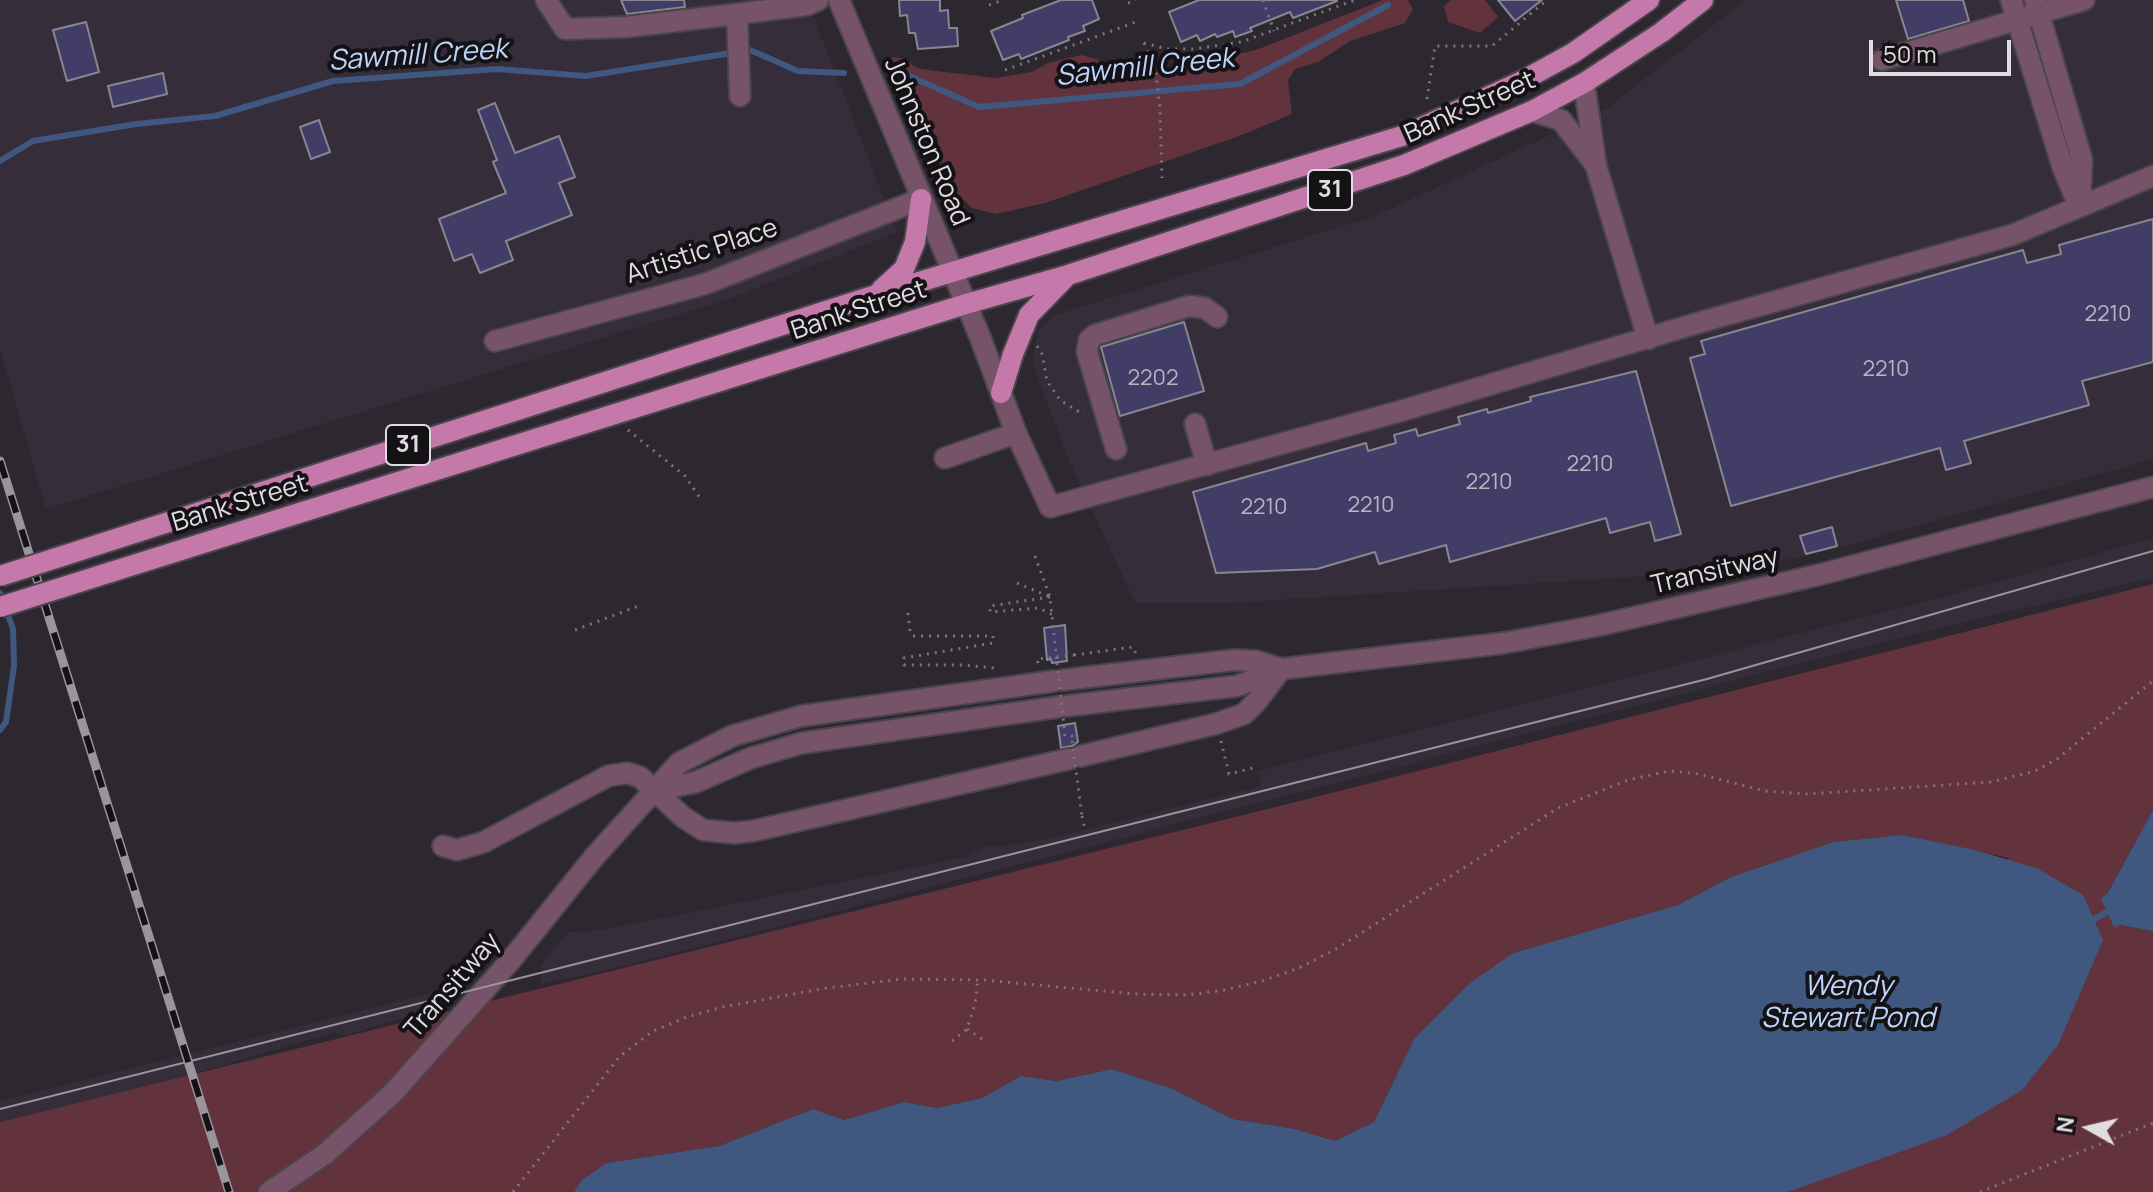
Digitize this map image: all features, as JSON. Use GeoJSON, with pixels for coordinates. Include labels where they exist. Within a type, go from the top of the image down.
{"type":"FeatureCollection","features":[{"type":"Feature","properties":{"kind":"main road","name":"Bank Street"},"geometry":{"type":"LineString","coordinates":[[0,576],[876,295],[1402,136],[1520,82],[1573,53],[1649,0]]}},
{"type":"Feature","properties":{"kind":"main road","name":"Bank Street"},"geometry":{"type":"LineString","coordinates":[[0,607],[966,304],[1068,275],[1404,165],[1532,111],[1584,83],[1662,32],[1703,0]]}},
{"type":"Feature","properties":{"kind":"main road"},"geometry":{"type":"LineString","coordinates":[[876,295],[904,269],[915,242],[921,199]]}},
{"type":"Feature","properties":{"kind":"main road"},"geometry":{"type":"LineString","coordinates":[[1001,393],[1029,315],[1068,275]]}},
{"type":"Feature","properties":{"kind":"street"},"geometry":{"type":"LineString","coordinates":[[546,0],[565,29],[626,27],[807,5],[818,0]]}},
{"type":"Feature","properties":{"kind":"street","name":"Johnston Road"},"geometry":{"type":"LineString","coordinates":[[839,0],[966,304],[1016,433],[1050,507],[1207,465]]}},
{"type":"Feature","properties":{"kind":"street"},"geometry":{"type":"LineString","coordinates":[[1882,60],[2013,10],[2084,0]]}},
{"type":"Feature","properties":{"kind":"street"},"geometry":{"type":"LineString","coordinates":[[2036,6],[2082,160],[2079,206]]}},
{"type":"Feature","properties":{"kind":"street"},"geometry":{"type":"LineString","coordinates":[[2013,10],[2063,169],[2079,206]]}},
{"type":"Feature","properties":{"kind":"street"},"geometry":{"type":"LineString","coordinates":[[737,14],[740,96]]}},
{"type":"Feature","properties":{"kind":"street"},"geometry":{"type":"LineString","coordinates":[[1584,83],[1596,166],[1648,339]]}},
{"type":"Feature","properties":{"kind":"street"},"geometry":{"type":"LineString","coordinates":[[1532,111],[1561,120],[1596,166]]}},
{"type":"Feature","properties":{"kind":"street"},"geometry":{"type":"LineString","coordinates":[[1195,424],[1207,465],[2012,235],[2153,176]]}},
{"type":"Feature","properties":{"kind":"street","name":"Artistic Place"},"geometry":{"type":"LineString","coordinates":[[495,341],[705,284],[921,199]]}},
{"type":"Feature","properties":{"kind":"street"},"geometry":{"type":"LineString","coordinates":[[1116,449],[1087,352],[1089,340],[1095,335],[1189,306],[1205,308],[1217,317]]}},
{"type":"Feature","properties":{"kind":"street"},"geometry":{"type":"LineString","coordinates":[[945,458],[1016,433]]}},
{"type":"Feature","properties":{"kind":"street","name":"Transitway"},"geometry":{"type":"LineString","coordinates":[[654,791],[696,782],[751,758],[802,743],[1063,713],[1237,686],[1281,669],[1504,643],[1596,626],[1818,575],[2153,487]]}},
{"type":"Feature","properties":{"kind":"street","name":"Transitway"},"geometry":{"type":"LineString","coordinates":[[269,1192],[325,1154],[393,1093],[449,1031],[595,856],[679,763],[694,755],[732,736],[783,720],[1058,670],[1234,660],[1256,661],[1281,669]]}},
{"type":"Feature","properties":{"kind":"street"},"geometry":{"type":"LineString","coordinates":[[443,846],[457,850],[484,842],[608,776],[634,774],[690,823],[703,830],[753,831],[1074,752],[1215,724],[1244,714],[1281,669]]}},
{"type":"Feature","properties":{"kind":"path"},"geometry":{"type":"LineString","coordinates":[[989,5],[1003,0]]}},
{"type":"Feature","properties":{"kind":"path"},"geometry":{"type":"LineString","coordinates":[[1128,3],[1136,0]]}},
{"type":"Feature","properties":{"kind":"path"},"geometry":{"type":"LineString","coordinates":[[1263,0],[1274,31]]}},
{"type":"Feature","properties":{"kind":"path"},"geometry":{"type":"LineString","coordinates":[[1162,178],[1156,73],[1144,43],[1167,49],[1194,49],[1241,42],[1355,0]]}},
{"type":"Feature","properties":{"kind":"path"},"geometry":{"type":"LineString","coordinates":[[1427,99],[1435,46],[1492,46],[1547,0]]}},
{"type":"Feature","properties":{"kind":"path"},"geometry":{"type":"LineString","coordinates":[[1005,70],[1136,22]]}},
{"type":"Feature","properties":{"kind":"path"},"geometry":{"type":"LineString","coordinates":[[1036,345],[1042,354],[1047,381],[1060,400],[1086,417]]}},
{"type":"Feature","properties":{"kind":"path"},"geometry":{"type":"LineString","coordinates":[[625,428],[685,476],[702,501]]}},
{"type":"Feature","properties":{"kind":"path"},"geometry":{"type":"LineString","coordinates":[[1035,556],[1050,597],[1065,736],[1072,736],[1085,830]]}},
{"type":"Feature","properties":{"kind":"path"},"geometry":{"type":"LineString","coordinates":[[1017,583],[1050,597]]}},
{"type":"Feature","properties":{"kind":"path"},"geometry":{"type":"LineString","coordinates":[[1050,597],[990,606],[990,612],[1039,608],[1053,615]]}},
{"type":"Feature","properties":{"kind":"path"},"geometry":{"type":"LineString","coordinates":[[575,630],[641,605]]}},
{"type":"Feature","properties":{"kind":"path"},"geometry":{"type":"LineString","coordinates":[[908,613],[913,636],[993,636],[993,643],[904,658],[904,665],[963,665],[1002,669]]}},
{"type":"Feature","properties":{"kind":"path"},"geometry":{"type":"LineString","coordinates":[[1058,670],[1074,655],[1133,647],[1136,651]]}},
{"type":"Feature","properties":{"kind":"path"},"geometry":{"type":"LineString","coordinates":[[1074,655],[1075,662]]}},
{"type":"Feature","properties":{"kind":"path"},"geometry":{"type":"LineString","coordinates":[[1038,667],[1037,659],[1058,670]]}},
{"type":"Feature","properties":{"kind":"path"},"geometry":{"type":"LineString","coordinates":[[513,1192],[620,1056],[653,1031],[722,1007],[827,988],[902,979],[978,980],[1135,994],[1188,995],[1262,981],[1299,968],[1336,949],[1558,808],[1628,780],[1669,771],[1699,774],[1765,791],[1807,794],[1991,782],[2035,771],[2057,759],[2153,681]]}},
{"type":"Feature","properties":{"kind":"path"},"geometry":{"type":"LineString","coordinates":[[1052,728],[1065,731]]}},
{"type":"Feature","properties":{"kind":"path"},"geometry":{"type":"LineString","coordinates":[[1220,737],[1229,774],[1253,768],[1254,772]]}},
{"type":"Feature","properties":{"kind":"path"},"geometry":{"type":"LineString","coordinates":[[952,1041],[967,1029],[978,980]]}},
{"type":"Feature","properties":{"kind":"path"},"geometry":{"type":"LineString","coordinates":[[967,1029],[985,1041]]}},
{"type":"Feature","properties":{"kind":"path"},"geometry":{"type":"LineString","coordinates":[[1980,1192],[2153,1123]]}},
{"type":"Feature","properties":{"kind":"shaded area"},"geometry":{"type":"Polygon","coordinates":[[[0,0],[807,0],[897,232],[726,300],[46,509],[0,348],[0,0]]]}},
{"type":"Feature","properties":{"kind":"shaded area"},"geometry":{"type":"Polygon","coordinates":[[[1383,0],[1408,0],[1413,9],[1405,23],[1350,41],[1318,62],[1295,69],[1288,80],[1292,114],[1242,135],[1045,203],[996,214],[972,208],[943,181],[939,172],[938,137],[925,124],[891,57],[907,59],[920,69],[995,78],[1032,72],[1048,63],[1082,55],[1099,60],[1102,69],[1115,82],[1256,50],[1383,0]]]}},
{"type":"Feature","properties":{"kind":"shaded area"},"geometry":{"type":"Polygon","coordinates":[[[1451,0],[1485,0],[1498,17],[1480,33],[1448,22],[1444,6],[1451,0]]]}},
{"type":"Feature","properties":{"kind":"shaded area"},"geometry":{"type":"Polygon","coordinates":[[[1746,0],[2153,0],[2153,459],[1842,547],[1740,570],[1232,603],[1135,603],[1068,458],[1032,363],[1038,331],[1055,315],[1375,216],[1606,109],[1746,0]]]}},
{"type":"Feature","properties":{"kind":"shaded area"},"geometry":{"type":"Polygon","coordinates":[[[2153,538],[2153,578],[1930,630],[608,970],[541,984],[541,965],[568,932],[593,931],[679,915],[965,857],[988,846],[1051,838],[1261,786],[1258,771],[1925,602],[2153,538]]]}},
{"type":"Feature","properties":{"kind":"shaded area"},"geometry":{"type":"Polygon","coordinates":[[[2153,584],[2153,810],[2105,897],[2120,925],[2153,931],[2153,1192],[1788,1192],[1839,1172],[2009,858],[1902,835],[1833,842],[1731,877],[1678,905],[1513,953],[1414,1039],[1374,1122],[1335,1141],[1295,1129],[1233,1119],[1173,1089],[1112,1069],[1056,1081],[1021,1076],[982,1098],[937,1108],[904,1102],[844,1120],[813,1109],[719,1146],[606,1163],[582,1180],[574,1192],[0,1192],[0,1122],[1296,802],[2153,584]]]}},
{"type":"Feature","properties":{"kind":"shaded area"},"geometry":{"type":"Polygon","coordinates":[[[435,992],[439,1010],[348,1035],[332,1033],[176,1079],[0,1122],[0,1101],[435,992]]]}},
{"type":"Feature","properties":{"kind":"water"},"geometry":{"type":"Polygon","coordinates":[[[2153,810],[2153,931],[2120,925],[2114,927],[2101,899],[2108,892],[2153,810]]]}},
{"type":"Feature","properties":{"kind":"water","name":"Wendy Stewart Pond"},"geometry":{"type":"Polygon","coordinates":[[[1902,835],[1975,850],[2036,868],[2083,895],[2103,940],[2058,1045],[2022,1090],[1947,1135],[1788,1192],[574,1192],[582,1180],[606,1163],[719,1146],[813,1109],[844,1120],[904,1102],[937,1108],[982,1098],[1021,1076],[1056,1081],[1112,1069],[1173,1089],[1233,1119],[1295,1129],[1335,1141],[1374,1122],[1414,1039],[1469,984],[1513,953],[1678,905],[1731,877],[1833,842],[1902,835]]]}},
{"type":"Feature","properties":{"kind":"building"},"geometry":{"type":"Polygon","coordinates":[[[621,0],[684,0],[685,7],[627,14],[621,0]]]}},
{"type":"Feature","properties":{"kind":"building"},"geometry":{"type":"Polygon","coordinates":[[[899,0],[940,0],[940,11],[948,10],[949,28],[957,28],[958,46],[918,49],[915,33],[909,33],[907,15],[900,16],[899,0]]]}},
{"type":"Feature","properties":{"kind":"building"},"geometry":{"type":"Polygon","coordinates":[[[1061,0],[1092,0],[1099,19],[1083,26],[1085,31],[1068,37],[1069,40],[1021,59],[1019,54],[1003,60],[991,31],[1061,0]]]}},
{"type":"Feature","properties":{"kind":"building"},"geometry":{"type":"Polygon","coordinates":[[[1199,0],[1337,1],[1293,18],[1290,12],[1235,37],[1233,31],[1200,41],[1197,35],[1181,42],[1169,12],[1199,0]]]}},
{"type":"Feature","properties":{"kind":"building"},"geometry":{"type":"Polygon","coordinates":[[[1498,0],[1542,0],[1515,21],[1498,0]]]}},
{"type":"Feature","properties":{"kind":"building"},"geometry":{"type":"Polygon","coordinates":[[[1896,0],[1963,0],[1969,21],[1908,39],[1896,0]]]}},
{"type":"Feature","properties":{"kind":"building"},"geometry":{"type":"Polygon","coordinates":[[[86,22],[99,72],[67,81],[53,30],[86,22]]]}},
{"type":"Feature","properties":{"kind":"building"},"geometry":{"type":"Polygon","coordinates":[[[163,73],[167,94],[113,107],[108,86],[163,73]]]}},
{"type":"Feature","properties":{"kind":"building"},"geometry":{"type":"Polygon","coordinates":[[[495,103],[515,153],[559,136],[575,177],[559,183],[572,215],[506,241],[513,260],[480,273],[472,254],[454,261],[439,219],[506,193],[493,162],[497,160],[478,110],[495,103]]]}},
{"type":"Feature","properties":{"kind":"building"},"geometry":{"type":"Polygon","coordinates":[[[319,120],[330,152],[311,159],[300,127],[319,120]]]}},
{"type":"Feature","properties":{"kind":"building"},"geometry":{"type":"Polygon","coordinates":[[[2153,219],[2153,362],[2082,381],[2089,405],[1964,441],[1971,463],[1946,470],[1940,448],[1731,506],[1690,358],[1705,354],[1701,341],[2023,250],[2027,263],[2061,254],[2059,245],[2153,219]]]}},
{"type":"Feature","properties":{"kind":"building"},"geometry":{"type":"Polygon","coordinates":[[[1184,322],[1204,391],[1120,416],[1101,347],[1184,322]]]}},
{"type":"Feature","properties":{"kind":"building"},"geometry":{"type":"Polygon","coordinates":[[[1636,371],[1681,534],[1655,541],[1650,522],[1610,533],[1606,518],[1450,562],[1446,545],[1379,564],[1375,552],[1317,569],[1216,573],[1193,492],[1366,443],[1368,451],[1396,443],[1394,435],[1416,429],[1418,436],[1460,424],[1458,417],[1487,409],[1488,413],[1531,401],[1530,397],[1636,371]]]}},
{"type":"Feature","properties":{"kind":"building"},"geometry":{"type":"Polygon","coordinates":[[[1832,527],[1837,546],[1806,554],[1800,536],[1832,527]]]}},
{"type":"Feature","properties":{"kind":"building"},"geometry":{"type":"Polygon","coordinates":[[[1065,625],[1067,661],[1052,663],[1051,659],[1047,660],[1044,628],[1065,625]]]}},
{"type":"Feature","properties":{"kind":"building"},"geometry":{"type":"Polygon","coordinates":[[[1075,723],[1078,742],[1061,748],[1058,726],[1075,723]]]}},
{"type":"Feature","properties":{"kind":"waterway","name":"Sawmill Creek"},"geometry":{"type":"LineString","coordinates":[[898,71],[979,107],[1240,84],[1388,5]]}},
{"type":"Feature","properties":{"kind":"waterway","name":"Sawmill Creek"},"geometry":{"type":"LineString","coordinates":[[0,161],[33,141],[136,124],[215,116],[333,81],[497,69],[586,76],[750,50],[798,71],[844,73]]}},
{"type":"Feature","properties":{"kind":"waterway","name":"Sawmill Creek"},"geometry":{"type":"LineString","coordinates":[[0,593],[13,629],[14,666],[6,722],[0,730]]}},
{"type":"Feature","properties":{"kind":"waterway"},"geometry":{"type":"LineString","coordinates":[[2094,919],[2107,912]]}},
{"type":"Feature","properties":{"kind":"tram line"},"geometry":{"type":"LineString","coordinates":[[0,1109],[1707,679],[2153,551]]}},
{"type":"Feature","properties":{"kind":"railway"},"geometry":{"type":"LineString","coordinates":[[0,461],[229,1192]]}}]}
